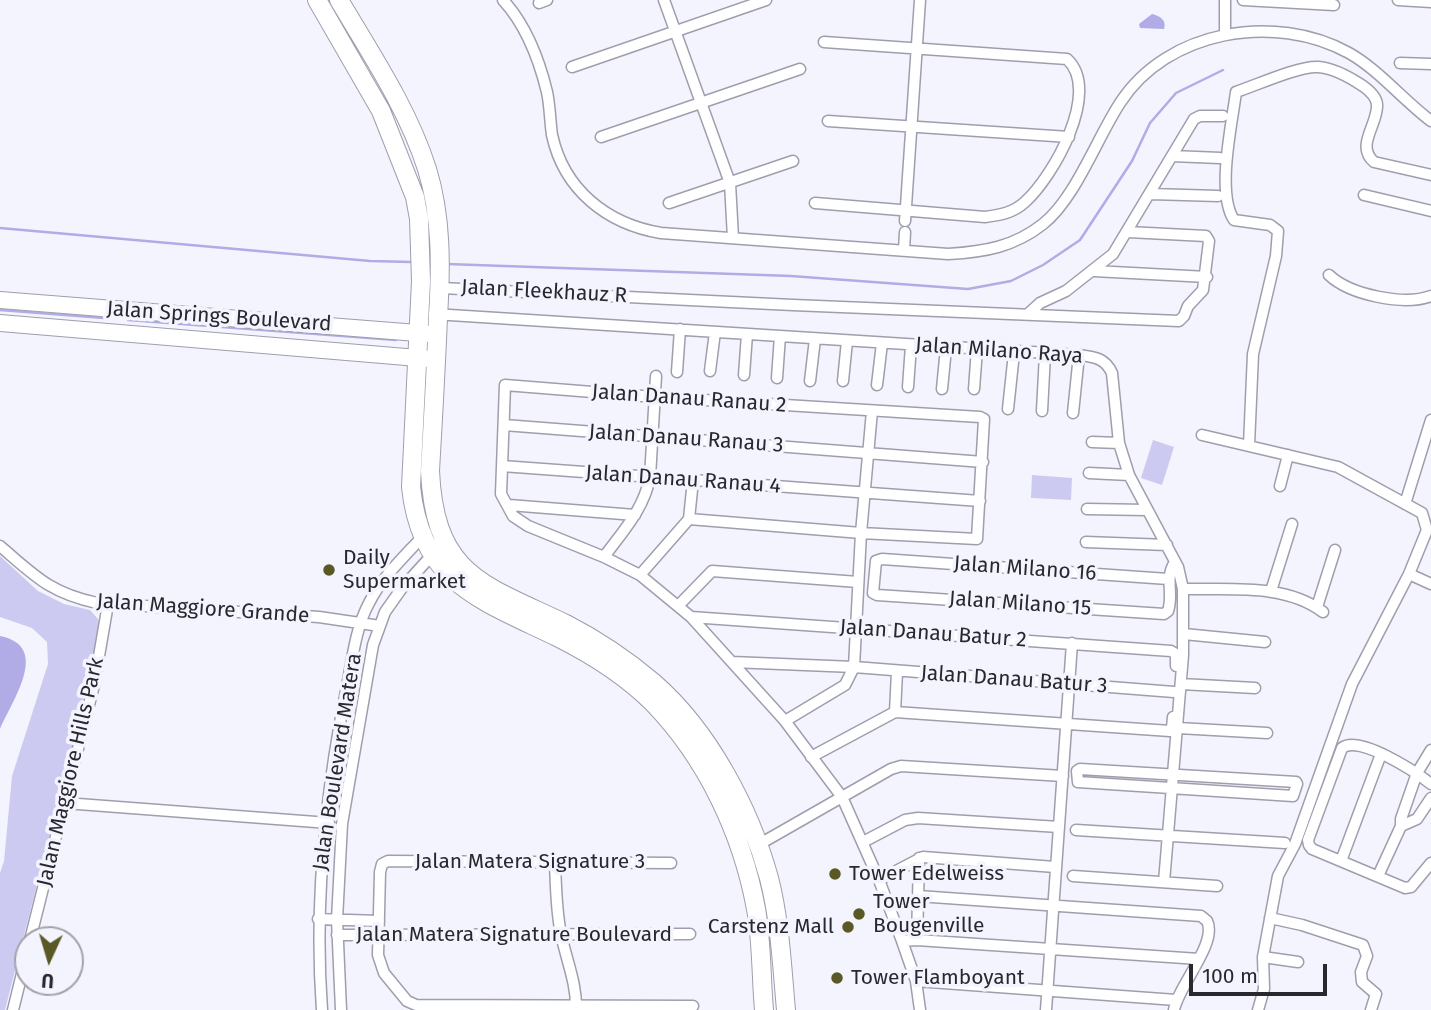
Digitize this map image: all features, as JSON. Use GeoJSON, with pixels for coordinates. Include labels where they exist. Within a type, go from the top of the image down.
{"type":"FeatureCollection","features":[{"type":"Feature","properties":{"kind":"main road"},"geometry":{"type":"LineString","coordinates":[[317,0],[381,111],[415,197],[421,281],[411,487],[416,519],[423,537],[444,569],[470,594],[594,658],[656,696],[688,721],[713,754],[742,805],[758,845],[776,914],[786,1010]]}},
{"type":"Feature","properties":{"kind":"main road"},"geometry":{"type":"LineString","coordinates":[[339,0],[399,105],[415,140],[432,190],[441,285],[430,471],[431,500],[439,530],[455,558],[482,583],[613,652],[656,696],[708,777],[742,850],[757,911],[764,1010]]}},
{"type":"Feature","properties":{"kind":"main road","name":"Jalan Springs Boulevard"},"geometry":{"type":"LineString","coordinates":[[0,300],[438,335]]}},
{"type":"Feature","properties":{"kind":"main road"},"geometry":{"type":"LineString","coordinates":[[115,332],[117,309]]}},
{"type":"Feature","properties":{"kind":"main road","name":"Jalan Springs Boulevard"},"geometry":{"type":"LineString","coordinates":[[0,323],[437,359]]}},
{"type":"Feature","properties":{"kind":"street"},"geometry":{"type":"LineString","coordinates":[[503,0],[522,24],[534,52],[548,94],[552,135],[560,161],[573,184],[588,200],[619,222],[646,231],[948,254],[984,252],[1010,244],[1044,223],[1062,204],[1118,106],[1142,77],[1173,54],[1202,41],[1225,35],[1259,31],[1314,38],[1329,43],[1360,60],[1431,121]]}},
{"type":"Feature","properties":{"kind":"street"},"geometry":{"type":"LineString","coordinates":[[664,0],[730,183],[733,238]]}},
{"type":"Feature","properties":{"kind":"street"},"geometry":{"type":"LineString","coordinates":[[572,67],[766,0]]}},
{"type":"Feature","properties":{"kind":"street"},"geometry":{"type":"LineString","coordinates":[[904,250],[919,0]]}},
{"type":"Feature","properties":{"kind":"street"},"geometry":{"type":"LineString","coordinates":[[1225,0],[1225,35]]}},
{"type":"Feature","properties":{"kind":"street"},"geometry":{"type":"LineString","coordinates":[[1243,0],[1335,5]]}},
{"type":"Feature","properties":{"kind":"street"},"geometry":{"type":"LineString","coordinates":[[1398,0],[1431,2]]}},
{"type":"Feature","properties":{"kind":"street"},"geometry":{"type":"LineString","coordinates":[[815,203],[905,221],[985,218],[1008,213],[1024,203],[1039,187],[1069,137],[1077,108],[1079,86],[1078,72],[1067,59],[824,42]]}},
{"type":"Feature","properties":{"kind":"street"},"geometry":{"type":"LineString","coordinates":[[1400,63],[1431,64]]}},
{"type":"Feature","properties":{"kind":"street"},"geometry":{"type":"LineString","coordinates":[[601,137],[800,69]]}},
{"type":"Feature","properties":{"kind":"street"},"geometry":{"type":"LineString","coordinates":[[1249,444],[1252,354],[1276,256],[1278,231],[1269,225],[1234,220],[1228,205],[1227,173],[1236,92],[1303,69],[1328,69],[1356,82],[1376,99],[1378,106],[1366,145],[1369,157],[1374,162],[1431,175]]}},
{"type":"Feature","properties":{"kind":"street"},"geometry":{"type":"LineString","coordinates":[[1028,314],[1040,303],[1066,291],[1113,254],[1194,119],[1200,116],[1223,116]]}},
{"type":"Feature","properties":{"kind":"street"},"geometry":{"type":"LineString","coordinates":[[828,121],[1069,137]]}},
{"type":"Feature","properties":{"kind":"street"},"geometry":{"type":"LineString","coordinates":[[1172,156],[1220,158]]}},
{"type":"Feature","properties":{"kind":"street"},"geometry":{"type":"LineString","coordinates":[[669,203],[793,160]]}},
{"type":"Feature","properties":{"kind":"street"},"geometry":{"type":"LineString","coordinates":[[1151,194],[1218,196]]}},
{"type":"Feature","properties":{"kind":"street"},"geometry":{"type":"LineString","coordinates":[[1364,195],[1431,211]]}},
{"type":"Feature","properties":{"kind":"street"},"geometry":{"type":"LineString","coordinates":[[1094,271],[1207,277],[1209,242],[1206,236],[1128,232]]}},
{"type":"Feature","properties":{"kind":"street"},"geometry":{"type":"LineString","coordinates":[[1329,275],[1343,286],[1380,297],[1411,301],[1431,296]]}},
{"type":"Feature","properties":{"kind":"street","name":"Jalan Fleekhauz R"},"geometry":{"type":"LineString","coordinates":[[441,285],[647,298],[1179,321],[1203,290],[1207,277]]}},
{"type":"Feature","properties":{"kind":"street","name":"Jalan Milano Raya"},"geometry":{"type":"LineString","coordinates":[[419,313],[1099,358],[1107,363],[1112,373],[1119,443],[1129,475],[1167,545],[1183,589],[1184,634],[1178,688]]}},
{"type":"Feature","properties":{"kind":"street"},"geometry":{"type":"LineString","coordinates":[[677,372],[680,329]]}},
{"type":"Feature","properties":{"kind":"street"},"geometry":{"type":"LineString","coordinates":[[710,371],[715,332]]}},
{"type":"Feature","properties":{"kind":"street"},"geometry":{"type":"LineString","coordinates":[[744,375],[747,334]]}},
{"type":"Feature","properties":{"kind":"street"},"geometry":{"type":"LineString","coordinates":[[777,377],[780,336]]}},
{"type":"Feature","properties":{"kind":"street"},"geometry":{"type":"LineString","coordinates":[[810,381],[815,339]]}},
{"type":"Feature","properties":{"kind":"street"},"geometry":{"type":"LineString","coordinates":[[843,381],[847,341]]}},
{"type":"Feature","properties":{"kind":"street"},"geometry":{"type":"LineString","coordinates":[[877,385],[882,343]]}},
{"type":"Feature","properties":{"kind":"street"},"geometry":{"type":"LineString","coordinates":[[908,387],[911,345]]}},
{"type":"Feature","properties":{"kind":"street"},"geometry":{"type":"LineString","coordinates":[[942,389],[946,348]]}},
{"type":"Feature","properties":{"kind":"street"},"geometry":{"type":"LineString","coordinates":[[974,389],[977,349]]}},
{"type":"Feature","properties":{"kind":"street"},"geometry":{"type":"LineString","coordinates":[[1009,409],[1014,353]]}},
{"type":"Feature","properties":{"kind":"street"},"geometry":{"type":"LineString","coordinates":[[1042,411],[1045,354]]}},
{"type":"Feature","properties":{"kind":"street"},"geometry":{"type":"LineString","coordinates":[[1073,413],[1079,355]]}},
{"type":"Feature","properties":{"kind":"street"},"geometry":{"type":"LineString","coordinates":[[604,556],[635,515],[647,494],[656,376]]}},
{"type":"Feature","properties":{"kind":"street","name":"Jalan Danau Ranau 2"},"geometry":{"type":"LineString","coordinates":[[504,425],[505,384],[655,397],[980,417],[985,422],[983,461]]}},
{"type":"Feature","properties":{"kind":"street"},"geometry":{"type":"LineString","coordinates":[[785,721],[845,685],[854,667],[861,533],[872,411]]}},
{"type":"Feature","properties":{"kind":"street"},"geometry":{"type":"LineString","coordinates":[[1405,504],[1431,420]]}},
{"type":"Feature","properties":{"kind":"street"},"geometry":{"type":"LineString","coordinates":[[504,425],[501,494],[513,516],[528,526],[604,556],[640,575],[691,617],[785,721],[842,797],[902,941],[916,981],[920,1010]]}},
{"type":"Feature","properties":{"kind":"street","name":"Jalan Danau Ranau 3"},"geometry":{"type":"LineString","coordinates":[[504,425],[983,461]]}},
{"type":"Feature","properties":{"kind":"street"},"geometry":{"type":"LineString","coordinates":[[1202,435],[1338,467],[1422,513],[1427,523],[1427,530],[1409,574],[1352,684],[1295,844],[1278,876],[1263,957],[1265,989],[1258,1010]]}},
{"type":"Feature","properties":{"kind":"street"},"geometry":{"type":"LineString","coordinates":[[1092,442],[1119,443]]}},
{"type":"Feature","properties":{"kind":"street"},"geometry":{"type":"LineString","coordinates":[[1280,486],[1288,455]]}},
{"type":"Feature","properties":{"kind":"street"},"geometry":{"type":"LineString","coordinates":[[689,519],[977,539],[983,461]]}},
{"type":"Feature","properties":{"kind":"street","name":"Jalan Danau Ranau 4"},"geometry":{"type":"LineString","coordinates":[[502,467],[980,501]]}},
{"type":"Feature","properties":{"kind":"street"},"geometry":{"type":"LineString","coordinates":[[1089,473],[1129,475]]}},
{"type":"Feature","properties":{"kind":"street"},"geometry":{"type":"LineString","coordinates":[[640,575],[689,519],[692,480]]}},
{"type":"Feature","properties":{"kind":"street"},"geometry":{"type":"LineString","coordinates":[[509,505],[635,515]]}},
{"type":"Feature","properties":{"kind":"street"},"geometry":{"type":"LineString","coordinates":[[1087,509],[1147,510]]}},
{"type":"Feature","properties":{"kind":"street"},"geometry":{"type":"LineString","coordinates":[[1270,592],[1292,524]]}},
{"type":"Feature","properties":{"kind":"street","name":"Jalan Boulevard Matera"},"geometry":{"type":"LineString","coordinates":[[322,1010],[318,919],[325,822],[343,706],[361,622],[368,603],[387,576],[423,537]]}},
{"type":"Feature","properties":{"kind":"street"},"geometry":{"type":"LineString","coordinates":[[1086,542],[1167,545]]}},
{"type":"Feature","properties":{"kind":"street","name":"Jalan Maggiore Grande"},"geometry":{"type":"LineString","coordinates":[[0,546],[40,582],[73,598],[108,604],[361,622],[380,626]]}},
{"type":"Feature","properties":{"kind":"street"},"geometry":{"type":"LineString","coordinates":[[1183,589],[1270,592],[1301,597],[1320,609],[1335,550]]}},
{"type":"Feature","properties":{"kind":"street","name":"Jalan Boulevard Matera"},"geometry":{"type":"LineString","coordinates":[[341,1010],[337,920],[342,824],[373,645],[386,612],[402,588],[433,554]]}},
{"type":"Feature","properties":{"kind":"street","name":"Jalan Milano 16"},"geometry":{"type":"LineString","coordinates":[[877,595],[873,593],[876,561],[882,559],[1168,579]]}},
{"type":"Feature","properties":{"kind":"street"},"geometry":{"type":"LineString","coordinates":[[1168,579],[1175,562]]}},
{"type":"Feature","properties":{"kind":"street"},"geometry":{"type":"LineString","coordinates":[[678,607],[712,571],[858,582]]}},
{"type":"Feature","properties":{"kind":"street"},"geometry":{"type":"LineString","coordinates":[[1409,574],[1431,584]]}},
{"type":"Feature","properties":{"kind":"street","name":"Jalan Milano 15"},"geometry":{"type":"LineString","coordinates":[[877,595],[1164,614],[1170,605],[1168,579]]}},
{"type":"Feature","properties":{"kind":"street","name":"Jalan Maggiore Hills Park"},"geometry":{"type":"LineString","coordinates":[[34,926],[94,685],[108,604]]}},
{"type":"Feature","properties":{"kind":"street","name":"Jalan Danau Batur 2"},"geometry":{"type":"LineString","coordinates":[[691,617],[1174,652],[1177,657],[1178,688]]}},
{"type":"Feature","properties":{"kind":"street"},"geometry":{"type":"LineString","coordinates":[[1184,634],[1265,642]]}},
{"type":"Feature","properties":{"kind":"street"},"geometry":{"type":"LineString","coordinates":[[1046,1010],[1072,643]]}},
{"type":"Feature","properties":{"kind":"street","name":"Jalan Danau Batur 3"},"geometry":{"type":"LineString","coordinates":[[733,662],[854,667],[1068,683],[1255,688]]}},
{"type":"Feature","properties":{"kind":"street"},"geometry":{"type":"LineString","coordinates":[[895,712],[897,672]]}},
{"type":"Feature","properties":{"kind":"street"},"geometry":{"type":"LineString","coordinates":[[1164,881],[1174,776],[1172,728],[1178,688]]}},
{"type":"Feature","properties":{"kind":"street"},"geometry":{"type":"LineString","coordinates":[[811,757],[895,712],[1174,730],[1267,733]]}},
{"type":"Feature","properties":{"kind":"street"},"geometry":{"type":"LineString","coordinates":[[1431,783],[1381,754],[1353,743],[1346,744],[1342,748],[1308,845],[1405,888],[1411,887],[1431,863]]}},
{"type":"Feature","properties":{"kind":"street"},"geometry":{"type":"LineString","coordinates":[[1378,876],[1401,826],[1417,773],[1431,750]]}},
{"type":"Feature","properties":{"kind":"street"},"geometry":{"type":"LineString","coordinates":[[1341,861],[1381,754]]}},
{"type":"Feature","properties":{"kind":"street"},"geometry":{"type":"LineString","coordinates":[[758,845],[891,769],[901,766],[1063,776]]}},
{"type":"Feature","properties":{"kind":"street"},"geometry":{"type":"LineString","coordinates":[[1077,771],[1174,776],[1297,784],[1294,796],[1078,782],[1077,771]]}},
{"type":"Feature","properties":{"kind":"street"},"geometry":{"type":"LineString","coordinates":[[1401,826],[1417,819],[1431,798]]}},
{"type":"Feature","properties":{"kind":"street"},"geometry":{"type":"LineString","coordinates":[[65,803],[342,824]]}},
{"type":"Feature","properties":{"kind":"street"},"geometry":{"type":"LineString","coordinates":[[863,842],[905,820],[918,818],[1059,827]]}},
{"type":"Feature","properties":{"kind":"street"},"geometry":{"type":"LineString","coordinates":[[1076,830],[1285,843]]}},
{"type":"Feature","properties":{"kind":"street"},"geometry":{"type":"LineString","coordinates":[[878,880],[919,858],[1055,867]]}},
{"type":"Feature","properties":{"kind":"street"},"geometry":{"type":"LineString","coordinates":[[917,940],[919,858]]}},
{"type":"Feature","properties":{"kind":"street","name":"Jalan Matera Signature 3"},"geometry":{"type":"LineString","coordinates":[[379,921],[380,872],[382,864],[388,861],[671,863]]}},
{"type":"Feature","properties":{"kind":"street"},"geometry":{"type":"LineString","coordinates":[[555,862],[556,902],[576,1008]]}},
{"type":"Feature","properties":{"kind":"street"},"geometry":{"type":"LineString","coordinates":[[1073,876],[1217,886]]}},
{"type":"Feature","properties":{"kind":"street"},"geometry":{"type":"LineString","coordinates":[[916,981],[1048,991],[1175,1005],[1199,960],[1210,931],[1208,921],[1201,916],[918,896]]}},
{"type":"Feature","properties":{"kind":"street"},"geometry":{"type":"LineString","coordinates":[[1270,918],[1302,925],[1363,945],[1367,956],[1361,972],[1362,982],[1376,994],[1371,1010]]}},
{"type":"Feature","properties":{"kind":"street","name":"Jalan Matera Signature Boulevard"},"geometry":{"type":"LineString","coordinates":[[318,919],[379,921]]}},
{"type":"Feature","properties":{"kind":"street"},"geometry":{"type":"LineString","coordinates":[[379,921],[378,955],[384,973],[407,1001],[416,1005],[576,1008],[693,1006]]}},
{"type":"Feature","properties":{"kind":"street","name":"Jalan Matera Signature Boulevard"},"geometry":{"type":"LineString","coordinates":[[337,935],[690,934]]}},
{"type":"Feature","properties":{"kind":"street"},"geometry":{"type":"LineString","coordinates":[[902,941],[1199,960]]}},
{"type":"Feature","properties":{"kind":"street"},"geometry":{"type":"LineString","coordinates":[[1263,957],[1298,962]]}},
{"type":"Feature","properties":{"kind":"shaded area"},"geometry":{"type":"Polygon","coordinates":[[[1152,14],[1162,19],[1165,23],[1164,29],[1140,28],[1139,24],[1152,14]]]}},
{"type":"Feature","properties":{"kind":"shaded area"},"geometry":{"type":"Polygon","coordinates":[[[1153,440],[1174,447],[1162,485],[1141,478],[1153,440]]]}},
{"type":"Feature","properties":{"kind":"shaded area"},"geometry":{"type":"Polygon","coordinates":[[[1032,475],[1072,478],[1071,500],[1031,498],[1032,475]]]}},
{"type":"Feature","properties":{"kind":"shaded area"},"geometry":{"type":"Polygon","coordinates":[[[0,556],[38,591],[64,604],[90,610],[98,619],[99,625],[85,696],[26,926],[14,926],[14,975],[5,1010],[0,1010],[0,873],[4,861],[12,776],[48,664],[47,642],[32,628],[0,617],[0,556]]]}},
{"type":"Feature","properties":{"kind":"shaded area"},"geometry":{"type":"Polygon","coordinates":[[[0,636],[15,642],[23,651],[26,662],[19,689],[0,729],[0,636]]]}},
{"type":"Feature","properties":{"kind":"waterway"},"geometry":{"type":"LineString","coordinates":[[447,264],[791,276],[968,289],[1011,281],[1043,265],[1080,240],[1132,161],[1150,123],[1176,93],[1223,70]]}},
{"type":"Feature","properties":{"kind":"waterway"},"geometry":{"type":"LineString","coordinates":[[0,228],[370,261],[412,262]]}},
{"type":"Feature","properties":{"kind":"waterway"},"geometry":{"type":"LineString","coordinates":[[0,310],[104,318]]}},
{"type":"Feature","properties":{"kind":"waterway"},"geometry":{"type":"LineString","coordinates":[[128,320],[396,340]]}},
{"type":"Feature","properties":{"kind":"place","name":"Daily Supermarket"},"geometry":{"type":"Point","coordinates":[329,570]}},
{"type":"Feature","properties":{"kind":"place","name":"Tower Edelweiss"},"geometry":{"type":"Point","coordinates":[835,874]}},
{"type":"Feature","properties":{"kind":"place","name":"Tower Bougenville"},"geometry":{"type":"Point","coordinates":[859,914]}},
{"type":"Feature","properties":{"kind":"place","name":"Carstenz Mall"},"geometry":{"type":"Point","coordinates":[848,927]}},
{"type":"Feature","properties":{"kind":"place","name":"Tower Flamboyant"},"geometry":{"type":"Point","coordinates":[837,978]}}]}
